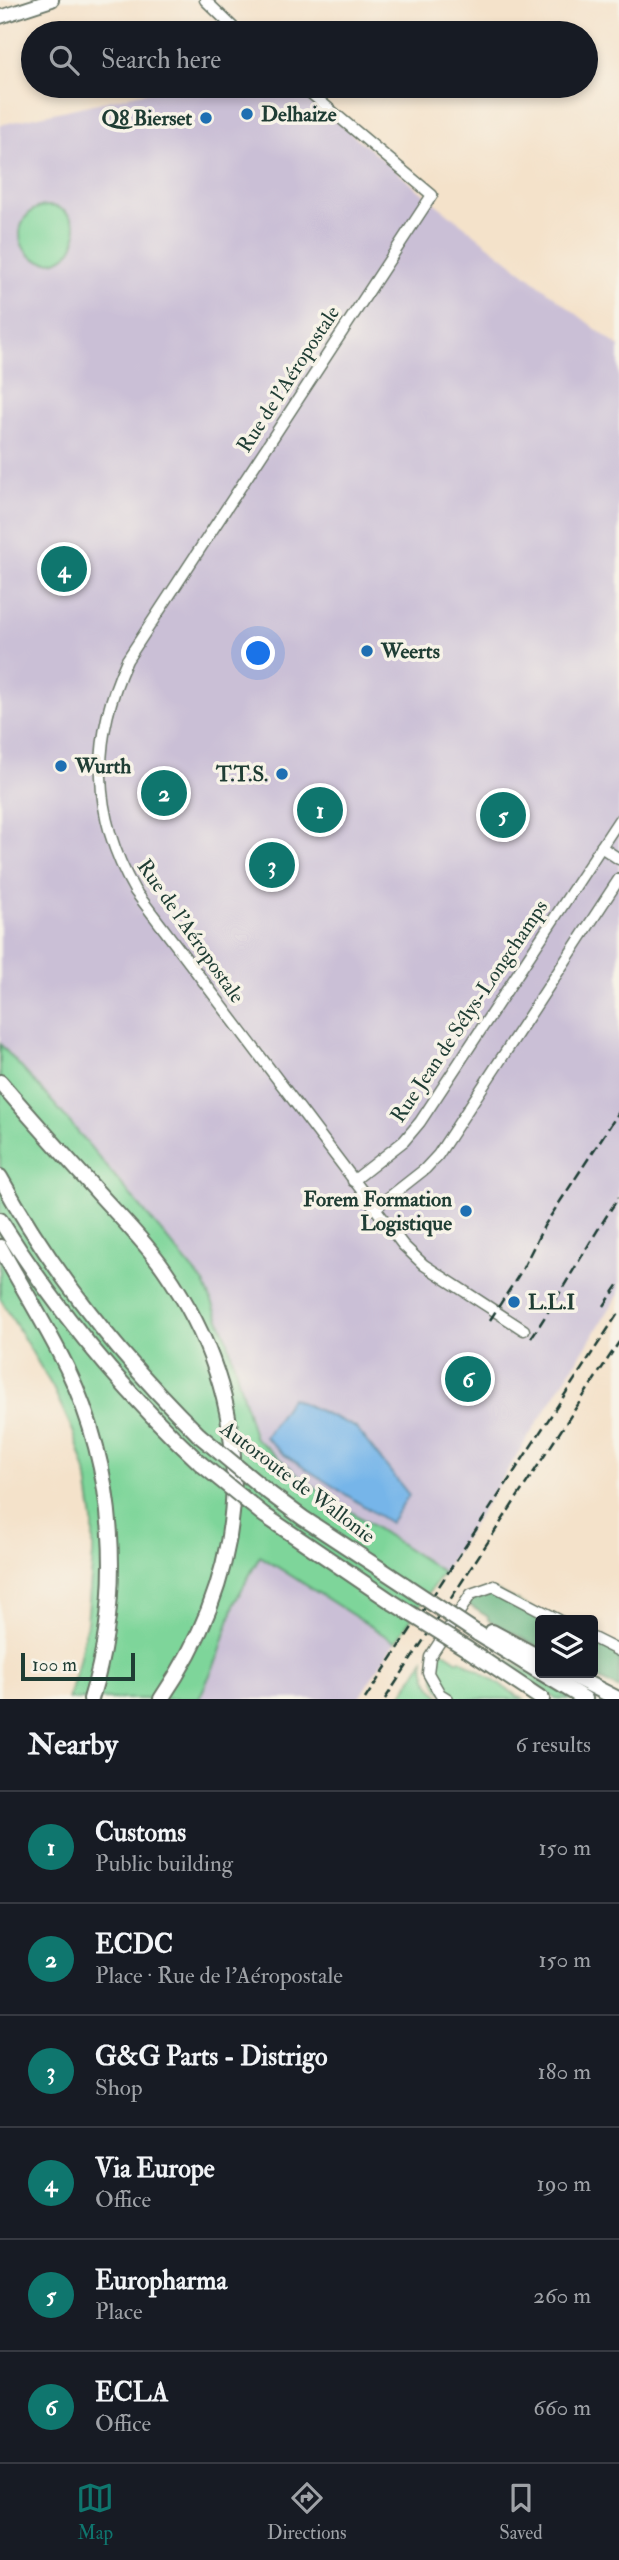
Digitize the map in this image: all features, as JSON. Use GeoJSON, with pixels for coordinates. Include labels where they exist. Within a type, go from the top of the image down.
{"type":"FeatureCollection","features":[{"type":"Feature","properties":{"kind":"highway"},"geometry":{"type":"LineString","coordinates":[[0,1082],[162,1266],[196,1321],[221,1385],[233,1444],[235,1484],[225,1563],[200,1632],[161,1699]]}},
{"type":"Feature","properties":{"kind":"highway","name":"Autoroute de Wallonie"},"geometry":{"type":"LineString","coordinates":[[0,1177],[37,1240],[89,1314],[149,1384],[199,1434],[264,1489],[331,1537],[405,1586],[480,1630],[535,1668]]}},
{"type":"Feature","properties":{"kind":"highway","name":"Autoroute de Wallonie"},"geometry":{"type":"LineString","coordinates":[[0,1220],[45,1289],[104,1364],[166,1431],[200,1463],[264,1515],[542,1699]]}},
{"type":"Feature","properties":{"kind":"highway"},"geometry":{"type":"LineString","coordinates":[[0,1247],[68,1370],[83,1407],[103,1477],[111,1549],[111,1586],[107,1625],[91,1699]]}},
{"type":"Feature","properties":{"kind":"highway"},"geometry":{"type":"LineString","coordinates":[[480,1630],[535,1656]]}},
{"type":"Feature","properties":{"kind":"highway","name":"Autoroute de Wallonie"},"geometry":{"type":"LineString","coordinates":[[551,1678],[584,1699]]}},
{"type":"Feature","properties":{"kind":"highway"},"geometry":{"type":"LineString","coordinates":[[577,1678],[618,1699]]}},
{"type":"Feature","properties":{"kind":"main road"},"geometry":{"type":"LineString","coordinates":[[0,17],[52,0]]}},
{"type":"Feature","properties":{"kind":"street"},"geometry":{"type":"LineString","coordinates":[[205,0],[227,21]]}},
{"type":"Feature","properties":{"kind":"street","name":"Rue de l'Aéropostale"},"geometry":{"type":"LineString","coordinates":[[316,98],[432,195],[127,660],[107,714],[101,748],[103,806],[111,839],[129,880],[374,1209],[412,1256],[524,1330]]}},
{"type":"Feature","properties":{"kind":"street","name":"Rue Jean de Sélys-Longchamps"},"geometry":{"type":"LineString","coordinates":[[353,1181],[404,1141],[420,1122],[619,820]]}},
{"type":"Feature","properties":{"kind":"street"},"geometry":{"type":"LineString","coordinates":[[601,847],[619,859]]}},
{"type":"Feature","properties":{"kind":"street"},"geometry":{"type":"LineString","coordinates":[[374,1209],[425,1169],[438,1155],[619,879]]}},
{"type":"Feature","properties":{"kind":"street"},"geometry":{"type":"LineString","coordinates":[[448,1699],[440,1694],[432,1683],[428,1673],[430,1657],[471,1594],[494,1586],[549,1615]]}},
{"type":"Feature","properties":{"kind":"street"},"geometry":{"type":"LineString","coordinates":[[598,1640],[619,1651]]}},
{"type":"Feature","properties":{"kind":"shaded area"},"geometry":{"type":"Polygon","coordinates":[[[120,98],[308,98],[432,201],[619,347],[619,1294],[443,1572],[309,1484],[254,1437],[227,1338],[204,1283],[57,1107],[0,1044],[0,125],[120,98]]]}},
{"type":"Feature","properties":{"kind":"shaded area"},"geometry":{"type":"Polygon","coordinates":[[[260,1556],[395,1642],[358,1699],[199,1699],[219,1655],[235,1602],[260,1556]]]}},
{"type":"Feature","properties":{"kind":"green space"},"geometry":{"type":"Polygon","coordinates":[[[48,206],[59,208],[68,214],[74,223],[74,245],[68,254],[59,260],[48,262],[37,260],[28,254],[22,245],[20,234],[22,223],[28,214],[37,208],[48,206]]]}},
{"type":"Feature","properties":{"kind":"green space"},"geometry":{"type":"Polygon","coordinates":[[[0,1044],[57,1107],[204,1283],[227,1338],[254,1437],[309,1484],[443,1572],[395,1642],[260,1556],[235,1602],[219,1655],[199,1699],[68,1699],[87,1623],[93,1521],[86,1472],[73,1431],[53,1388],[0,1298],[0,1044]]]}},
{"type":"Feature","properties":{"kind":"green space"},"geometry":{"type":"Polygon","coordinates":[[[499,1592],[544,1615],[535,1615],[535,1645],[488,1620],[488,1617],[466,1603],[476,1594],[499,1592]]]}},
{"type":"Feature","properties":{"kind":"green space"},"geometry":{"type":"Polygon","coordinates":[[[475,1639],[572,1699],[556,1699],[472,1644],[475,1639]]]}},
{"type":"Feature","properties":{"kind":"green space"},"geometry":{"type":"Polygon","coordinates":[[[598,1642],[619,1653],[619,1689],[597,1678],[598,1642]]]}},
{"type":"Feature","properties":{"kind":"green space"},"geometry":{"type":"Polygon","coordinates":[[[438,1648],[522,1699],[455,1699],[447,1696],[434,1678],[438,1648]]]}},
{"type":"Feature","properties":{"kind":"green space"},"geometry":{"type":"Polygon","coordinates":[[[424,1660],[429,1682],[443,1699],[399,1699],[424,1660]]]}},
{"type":"Feature","properties":{"kind":"water"},"geometry":{"type":"Polygon","coordinates":[[[291,1398],[355,1427],[409,1495],[390,1523],[283,1454],[265,1437],[291,1398]]]}},
{"type":"Feature","properties":{"kind":"railway"},"geometry":{"type":"LineString","coordinates":[[490,1320],[522,1270],[544,1226],[619,1112]]}},
{"type":"Feature","properties":{"kind":"railway"},"geometry":{"type":"LineString","coordinates":[[531,1338],[619,1197]]}},
{"type":"Feature","properties":{"kind":"railway"},"geometry":{"type":"LineString","coordinates":[[604,1306],[619,1284]]}},
{"type":"Feature","properties":{"kind":"railway"},"geometry":{"type":"LineString","coordinates":[[365,1699],[619,1312]]}},
{"type":"Feature","properties":{"kind":"railway"},"geometry":{"type":"LineString","coordinates":[[385,1699],[619,1342]]}},
{"type":"Feature","properties":{"kind":"place","name":"Delhaize"},"geometry":{"type":"Point","coordinates":[247,114]}},
{"type":"Feature","properties":{"kind":"place","name":"Q8 Bierset"},"geometry":{"type":"Point","coordinates":[206,118]}},
{"type":"Feature","properties":{"kind":"place","name":"Via Europe"},"geometry":{"type":"Point","coordinates":[64,569]}},
{"type":"Feature","properties":{"kind":"place","name":"Weerts"},"geometry":{"type":"Point","coordinates":[367,651]}},
{"type":"Feature","properties":{"kind":"place","name":"Wurth"},"geometry":{"type":"Point","coordinates":[61,766]}},
{"type":"Feature","properties":{"kind":"place","name":"T.T.S."},"geometry":{"type":"Point","coordinates":[282,774]}},
{"type":"Feature","properties":{"kind":"place","name":"ECDC"},"geometry":{"type":"Point","coordinates":[164,793]}},
{"type":"Feature","properties":{"kind":"place","name":"Customs"},"geometry":{"type":"Point","coordinates":[320,810]}},
{"type":"Feature","properties":{"kind":"place","name":"Europharma"},"geometry":{"type":"Point","coordinates":[503,815]}},
{"type":"Feature","properties":{"kind":"place","name":"G&G Parts - Distrigo"},"geometry":{"type":"Point","coordinates":[272,865]}},
{"type":"Feature","properties":{"kind":"place","name":"Forem Formation Logistique"},"geometry":{"type":"Point","coordinates":[466,1211]}},
{"type":"Feature","properties":{"kind":"place","name":"L.L.I"},"geometry":{"type":"Point","coordinates":[514,1302]}},
{"type":"Feature","properties":{"kind":"place","name":"ECLA"},"geometry":{"type":"Point","coordinates":[468,1379]}}]}
